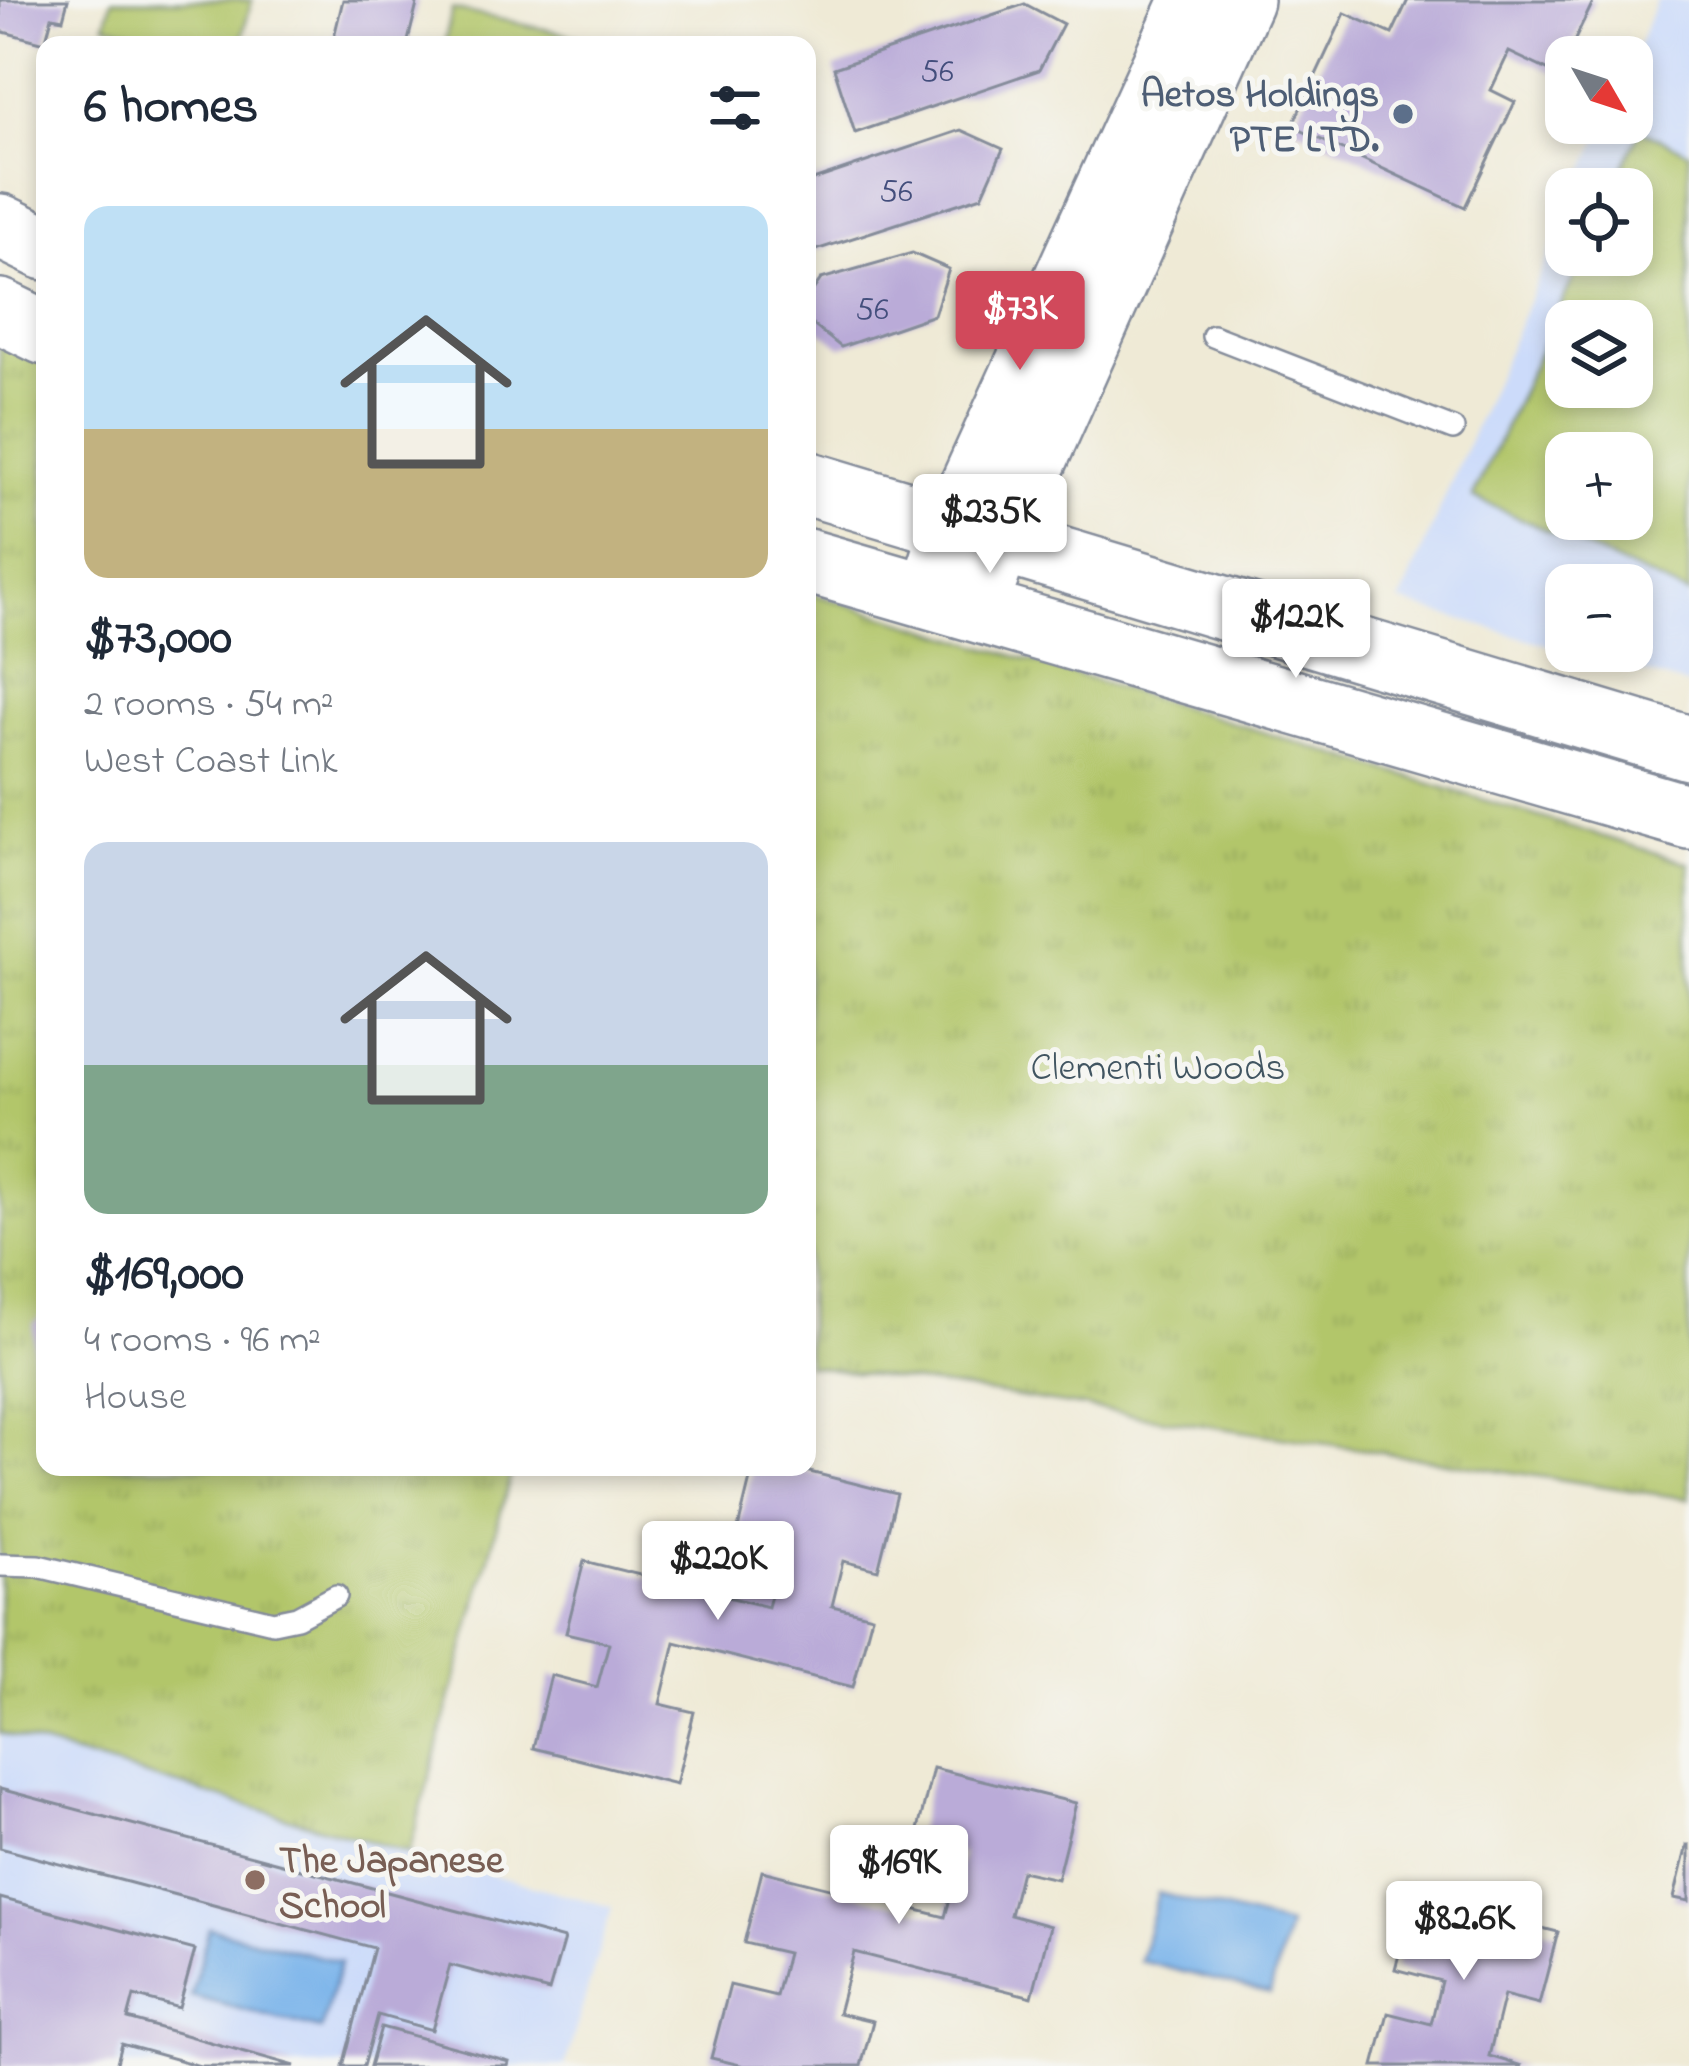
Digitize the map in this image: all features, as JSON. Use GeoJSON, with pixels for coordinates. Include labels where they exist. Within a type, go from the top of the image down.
{"type":"FeatureCollection","features":[{"type":"Feature","properties":{"kind":"main road"},"geometry":{"type":"LineString","coordinates":[[954,601],[976,534],[1193,0]]}},
{"type":"Feature","properties":{"kind":"main road"},"geometry":{"type":"LineString","coordinates":[[976,534],[1241,0]]}},
{"type":"Feature","properties":{"kind":"main road"},"geometry":{"type":"LineString","coordinates":[[0,226],[36,244]]}},
{"type":"Feature","properties":{"kind":"main road"},"geometry":{"type":"LineString","coordinates":[[0,311],[36,329]]}},
{"type":"Feature","properties":{"kind":"main road"},"geometry":{"type":"LineString","coordinates":[[816,486],[1689,748]]}},
{"type":"Feature","properties":{"kind":"main road"},"geometry":{"type":"LineString","coordinates":[[816,563],[1689,817]]}},
{"type":"Feature","properties":{"kind":"lane"},"geometry":{"type":"LineString","coordinates":[[1214,336],[1453,429]]}},
{"type":"Feature","properties":{"kind":"lane"},"geometry":{"type":"LineString","coordinates":[[0,1565],[38,1566],[273,1622],[297,1617],[336,1596]]}},
{"type":"Feature","properties":{"kind":"shaded area"},"geometry":{"type":"Polygon","coordinates":[[[1657,0],[1689,0],[1689,686],[1641,672],[1653,672],[1653,564],[1545,564],[1545,644],[1400,602],[1545,263],[1545,276],[1653,276],[1653,168],[1586,168],[1596,144],[1653,144],[1653,36],[1642,36],[1657,0]]]}},
{"type":"Feature","properties":{"kind":"shaded area","name":"The Japanese School"},"geometry":{"type":"Polygon","coordinates":[[[0,1733],[612,1907],[565,2066],[0,2066],[0,1733]]]}},
{"type":"Feature","properties":{"kind":"green space"},"geometry":{"type":"Polygon","coordinates":[[[112,0],[252,0],[242,36],[152,36],[105,24],[112,0]]]}},
{"type":"Feature","properties":{"kind":"green space"},"geometry":{"type":"Polygon","coordinates":[[[452,9],[576,36],[446,36],[452,9]]]}},
{"type":"Feature","properties":{"kind":"green space"},"geometry":{"type":"Polygon","coordinates":[[[1653,136],[1689,152],[1689,595],[1653,579],[1653,564],[1621,564],[1568,540],[1653,540],[1653,432],[1545,432],[1545,530],[1473,497],[1545,340],[1545,408],[1653,408],[1653,300],[1563,300],[1574,276],[1653,276],[1653,168],[1623,168],[1634,144],[1653,144],[1653,136]]]}},
{"type":"Feature","properties":{"kind":"green space"},"geometry":{"type":"Polygon","coordinates":[[[0,327],[36,345],[36,1476],[511,1476],[409,1853],[0,1733],[0,327]]]}},
{"type":"Feature","properties":{"kind":"green space","name":"Clementi Woods"},"geometry":{"type":"Polygon","coordinates":[[[816,595],[1689,863],[1689,1499],[816,1366],[816,595]]]}},
{"type":"Feature","properties":{"kind":"water"},"geometry":{"type":"Polygon","coordinates":[[[1158,1893],[1288,1926],[1270,1994],[1140,1961],[1158,1893]]]}},
{"type":"Feature","properties":{"kind":"water"},"geometry":{"type":"Polygon","coordinates":[[[209,1928],[340,1962],[321,2030],[191,1996],[209,1928]]]}},
{"type":"Feature","properties":{"kind":"building"},"geometry":{"type":"Polygon","coordinates":[[[0,0],[68,0],[63,19],[52,17],[47,36],[36,36],[36,41],[0,31],[0,0]]]}},
{"type":"Feature","properties":{"kind":"building"},"geometry":{"type":"Polygon","coordinates":[[[343,0],[418,0],[409,36],[334,36],[343,0]]]}},
{"type":"Feature","properties":{"kind":"building","name":"Aetos Holdings PTE LTD."},"geometry":{"type":"Polygon","coordinates":[[[1408,0],[1594,0],[1577,36],[1545,36],[1545,69],[1509,52],[1491,90],[1515,102],[1465,207],[1292,126],[1345,13],[1392,34],[1408,0]]]}},
{"type":"Feature","properties":{"kind":"building"},"geometry":{"type":"Polygon","coordinates":[[[1025,4],[1063,24],[1039,70],[855,133],[834,68],[1025,4]]]}},
{"type":"Feature","properties":{"kind":"building"},"geometry":{"type":"Polygon","coordinates":[[[961,130],[1003,149],[982,196],[816,250],[816,179],[961,130]]]}},
{"type":"Feature","properties":{"kind":"building"},"geometry":{"type":"Polygon","coordinates":[[[912,253],[949,269],[934,315],[841,347],[816,327],[816,286],[821,279],[912,253]]]}},
{"type":"Feature","properties":{"kind":"building"},"geometry":{"type":"Polygon","coordinates":[[[36,1320],[36,1369],[33,1365],[36,1320]]]}},
{"type":"Feature","properties":{"kind":"building"},"geometry":{"type":"Polygon","coordinates":[[[816,1474],[897,1494],[878,1570],[843,1561],[832,1606],[872,1616],[853,1687],[675,1642],[660,1704],[694,1712],[676,1784],[533,1748],[551,1675],[597,1687],[609,1643],[566,1633],[584,1561],[768,1607],[784,1544],[737,1533],[751,1476],[816,1474]]]}},
{"type":"Feature","properties":{"kind":"building"},"geometry":{"type":"Polygon","coordinates":[[[933,1768],[1076,1803],[1057,1879],[1021,1871],[1010,1915],[1050,1926],[1032,1997],[854,1952],[838,2013],[873,2021],[861,2066],[744,2066],[711,2058],[730,1985],[776,1996],[787,1953],[744,1943],[762,1871],[945,1917],[962,1854],[915,1842],[933,1768]]]}},
{"type":"Feature","properties":{"kind":"building"},"geometry":{"type":"Polygon","coordinates":[[[0,1789],[564,1939],[549,1991],[450,1965],[432,2030],[378,2015],[364,2066],[343,2066],[374,1948],[0,1848],[0,1789]]]}},
{"type":"Feature","properties":{"kind":"building"},"geometry":{"type":"Polygon","coordinates":[[[1689,1845],[1689,1901],[1674,1898],[1689,1845]]]}},
{"type":"Feature","properties":{"kind":"building"},"geometry":{"type":"Polygon","coordinates":[[[1415,1896],[1558,1932],[1539,2004],[1504,1995],[1489,2056],[1522,2066],[1374,2066],[1388,2013],[1431,2024],[1441,1981],[1395,1969],[1415,1896]]]}},
{"type":"Feature","properties":{"kind":"building"},"geometry":{"type":"Polygon","coordinates":[[[0,1898],[195,1950],[179,2008],[134,1996],[128,2019],[295,2066],[200,2066],[122,2044],[116,2066],[0,2066],[0,1898]]]}},
{"type":"Feature","properties":{"kind":"building"},"geometry":{"type":"Polygon","coordinates":[[[381,2027],[509,2062],[508,2066],[370,2066],[381,2027]]]}},
{"type":"Feature","properties":{"kind":"place","name":"Aetos Holdings PTE LTD."},"geometry":{"type":"Point","coordinates":[1403,114]}},
{"type":"Feature","properties":{"kind":"place","name":"The Japanese School"},"geometry":{"type":"Point","coordinates":[255,1880]}}]}
